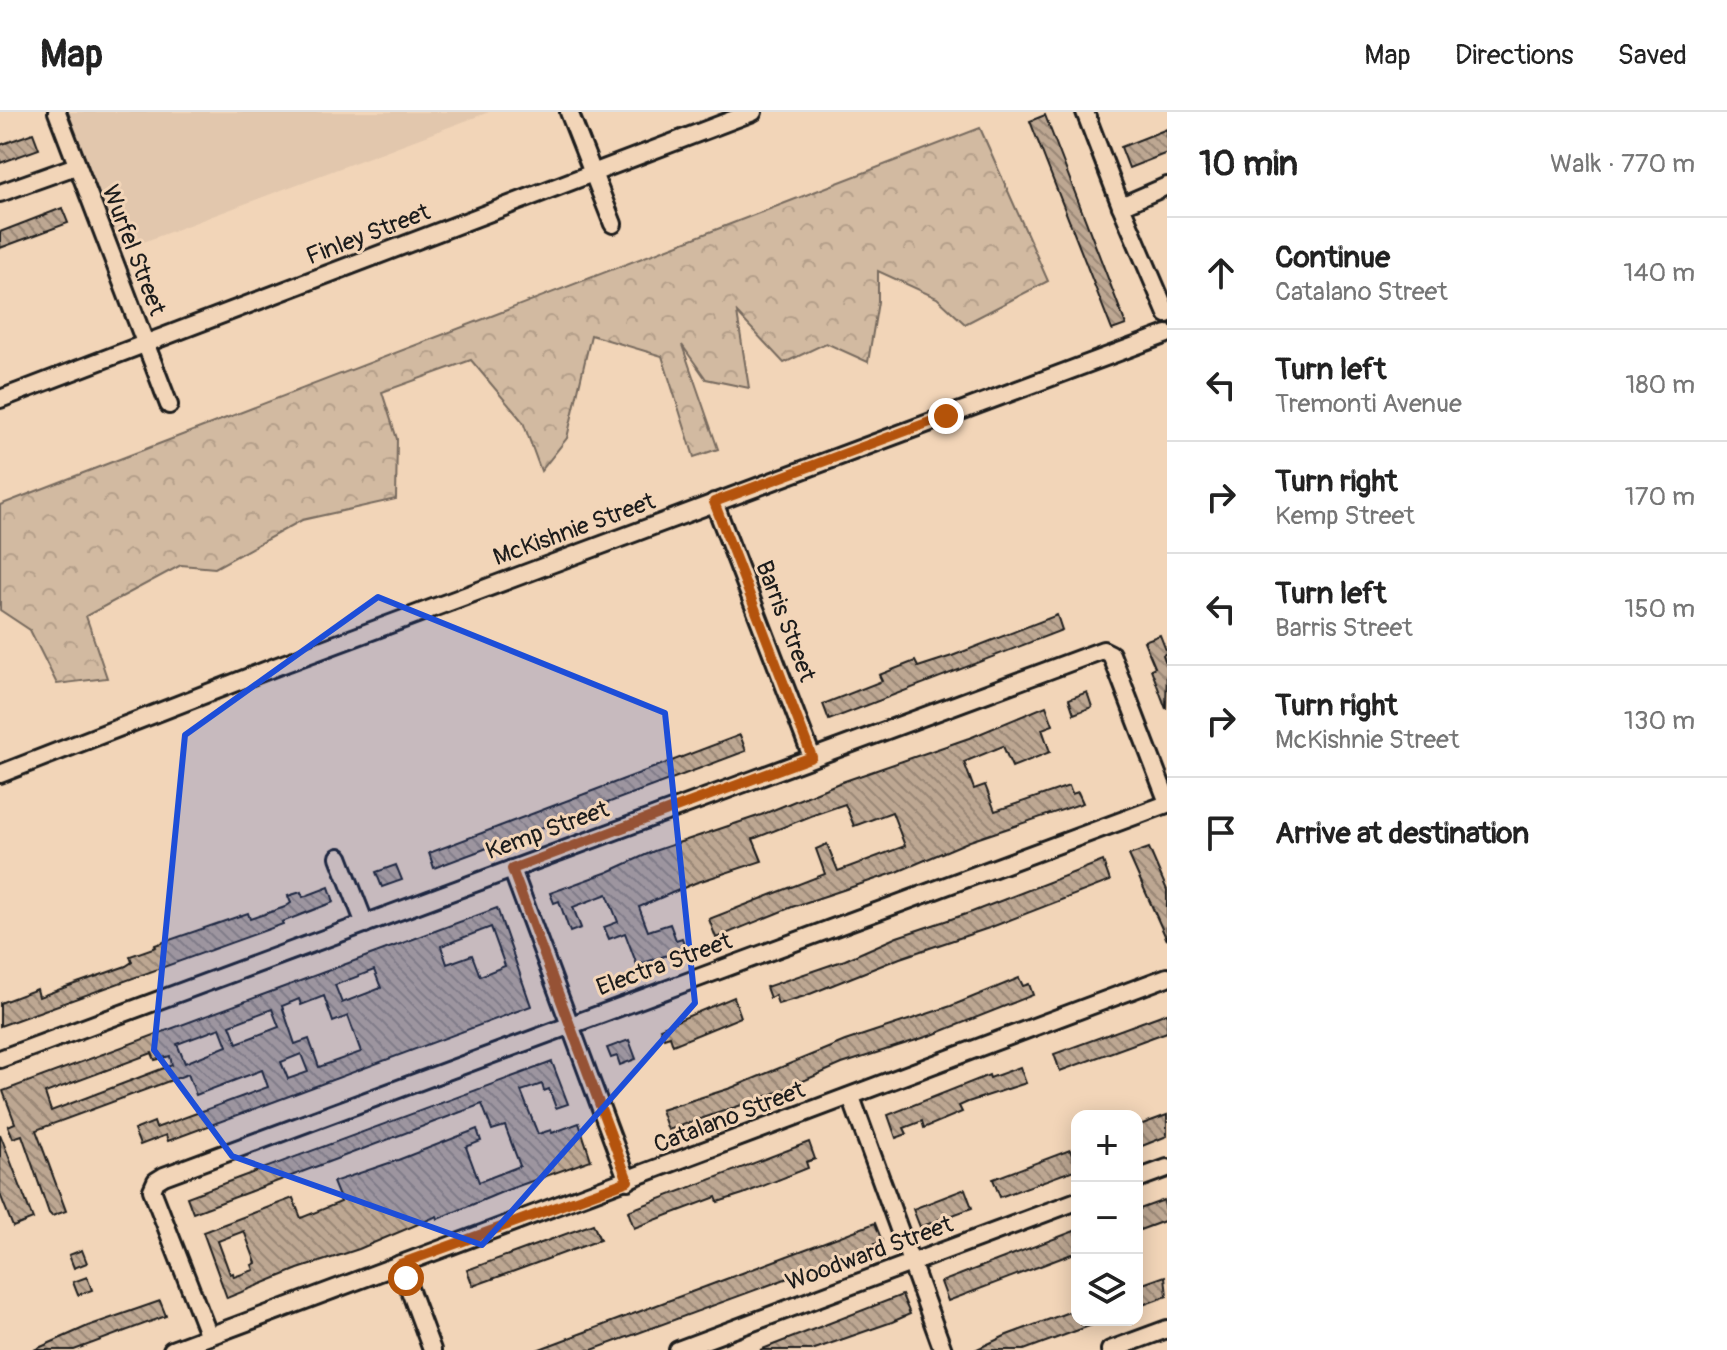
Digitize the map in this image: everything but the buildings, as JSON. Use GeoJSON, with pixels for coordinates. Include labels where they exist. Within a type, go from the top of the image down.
{"type":"FeatureCollection","features":[{"type":"Feature","properties":{"kind":"street","name":"Wurfel Street"},"geometry":{"type":"LineString","coordinates":[[57,112],[169,405]]}},
{"type":"Feature","properties":{"kind":"street"},"geometry":{"type":"LineString","coordinates":[[569,112],[613,224]]}},
{"type":"Feature","properties":{"kind":"street","name":"Finley Street"},"geometry":{"type":"LineString","coordinates":[[0,399],[753,112]]}},
{"type":"Feature","properties":{"kind":"street"},"geometry":{"type":"LineString","coordinates":[[1085,112],[1167,314]]}},
{"type":"Feature","properties":{"kind":"street"},"geometry":{"type":"LineString","coordinates":[[0,193],[76,166]]}},
{"type":"Feature","properties":{"kind":"street"},"geometry":{"type":"LineString","coordinates":[[1121,206],[1167,186]]}},
{"type":"Feature","properties":{"kind":"street","name":"McKishnie Street"},"geometry":{"type":"LineString","coordinates":[[0,774],[289,661],[1167,334]]}},
{"type":"Feature","properties":{"kind":"street","name":"Barris Street"},"geometry":{"type":"LineString","coordinates":[[714,502],[812,757]]}},
{"type":"Feature","properties":{"kind":"street","name":"Kemp Street"},"geometry":{"type":"LineString","coordinates":[[0,1059],[1103,650],[1111,654],[1167,802]]}},
{"type":"Feature","properties":{"kind":"street","name":"Electra Street"},"geometry":{"type":"LineString","coordinates":[[209,1336],[152,1190],[156,1181],[1167,802]]}},
{"type":"Feature","properties":{"kind":"street"},"geometry":{"type":"LineString","coordinates":[[339,857],[365,924]]}},
{"type":"Feature","properties":{"kind":"street"},"geometry":{"type":"LineString","coordinates":[[512,869],[628,1181]]}},
{"type":"Feature","properties":{"kind":"street","name":"Catalano Street"},"geometry":{"type":"LineString","coordinates":[[172,1350],[1167,977]]}},
{"type":"Feature","properties":{"kind":"street"},"geometry":{"type":"LineString","coordinates":[[851,1097],[943,1350]]}},
{"type":"Feature","properties":{"kind":"street"},"geometry":{"type":"LineString","coordinates":[[1143,1177],[1167,1168]]}},
{"type":"Feature","properties":{"kind":"street","name":"Woodward Street"},"geometry":{"type":"LineString","coordinates":[[678,1350],[1071,1203]]}},
{"type":"Feature","properties":{"kind":"street"},"geometry":{"type":"LineString","coordinates":[[400,1264],[432,1350]]}},
{"type":"Feature","properties":{"kind":"street"},"geometry":{"type":"LineString","coordinates":[[1110,1350],[1167,1329]]}},
{"type":"Feature","properties":{"kind":"highlighted area"},"geometry":{"type":"Polygon","coordinates":[[[378,597],[665,713],[695,1003],[482,1245],[232,1156],[154,1050],[185,735],[378,597]]]}},
{"type":"Feature","properties":{"kind":"shaded area"},"geometry":{"type":"Polygon","coordinates":[[[67,112],[489,112],[122,250],[67,112]]]}},
{"type":"Feature","properties":{"kind":"green space"},"geometry":{"type":"Polygon","coordinates":[[[980,128],[1048,281],[965,324],[937,298],[878,271],[878,302],[868,362],[826,343],[784,363],[737,313],[749,388],[706,379],[682,345],[718,449],[694,457],[662,356],[591,335],[567,438],[541,471],[523,422],[471,360],[382,392],[397,439],[396,499],[302,520],[215,568],[181,565],[86,616],[107,678],[57,684],[30,630],[0,610],[0,505],[980,128]]]}},
{"type":"Feature","properties":{"kind":"route"},"geometry":{"type":"LineString","coordinates":[[406,1278],[400,1264],[628,1181],[512,869],[812,757],[714,502],[946,416]]}}]}
